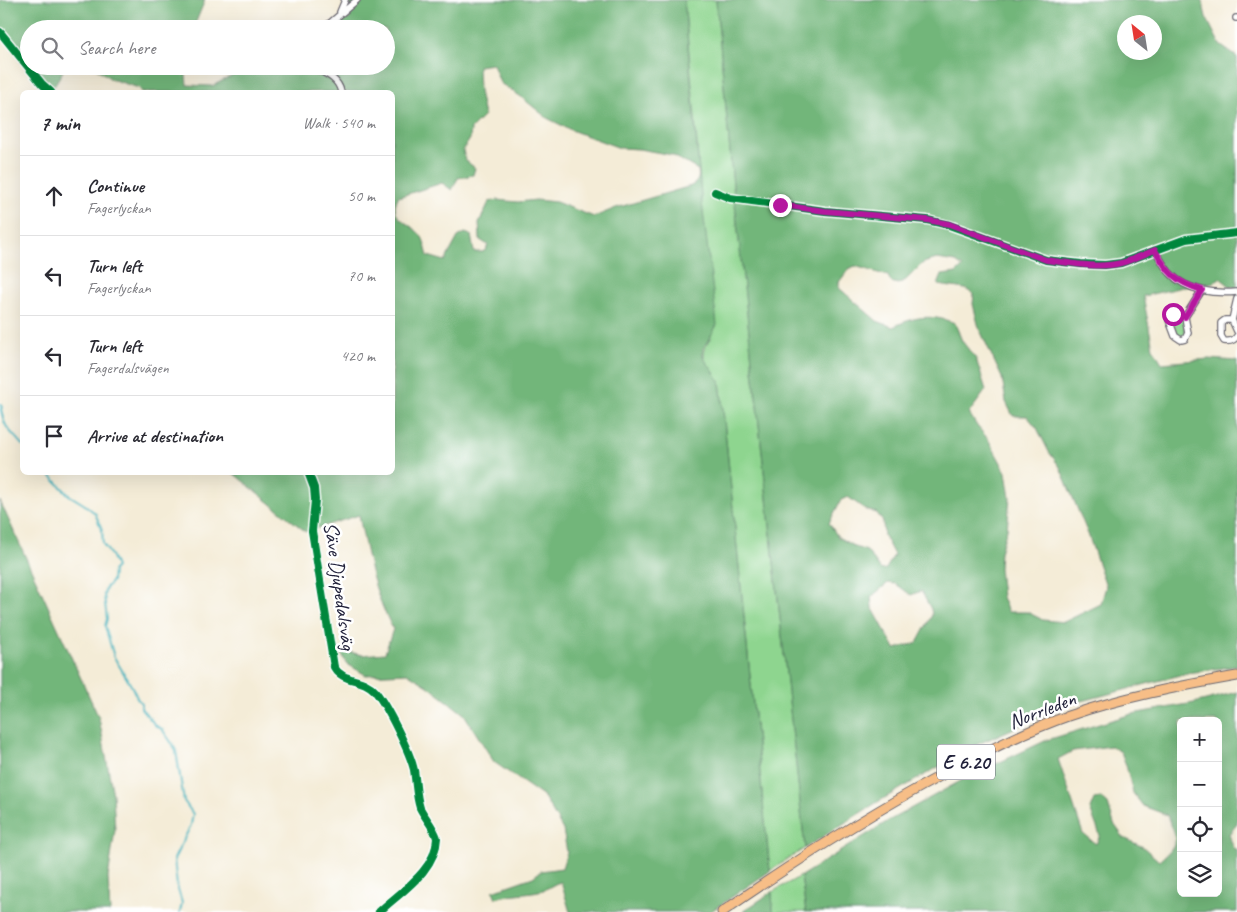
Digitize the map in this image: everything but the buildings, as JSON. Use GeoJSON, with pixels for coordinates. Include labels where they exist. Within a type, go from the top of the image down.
{"type":"FeatureCollection","features":[{"type":"Feature","properties":{"kind":"highway","name":"Norrleden"},"geometry":{"type":"LineString","coordinates":[[722,912],[845,830],[931,781],[1003,744],[1067,717],[1135,696],[1237,676]]}},
{"type":"Feature","properties":{"kind":"street"},"geometry":{"type":"LineString","coordinates":[[337,16],[345,0]]}},
{"type":"Feature","properties":{"kind":"street"},"geometry":{"type":"LineString","coordinates":[[333,20],[357,0]]}},
{"type":"Feature","properties":{"kind":"street"},"geometry":{"type":"LineString","coordinates":[[0,32],[20,57]]}},
{"type":"Feature","properties":{"kind":"street"},"geometry":{"type":"LineString","coordinates":[[35,75],[49,90]]}},
{"type":"Feature","properties":{"kind":"street"},"geometry":{"type":"LineString","coordinates":[[326,75],[333,79],[340,90]]}},
{"type":"Feature","properties":{"kind":"street"},"geometry":{"type":"LineString","coordinates":[[714,192],[730,198],[825,211],[909,218],[949,224],[1046,260],[1061,262],[1105,265],[1121,263],[1186,239],[1237,233]]}},
{"type":"Feature","properties":{"kind":"street"},"geometry":{"type":"LineString","coordinates":[[1155,250],[1171,274],[1181,282],[1202,290],[1218,293],[1237,292]]}},
{"type":"Feature","properties":{"kind":"street"},"geometry":{"type":"LineString","coordinates":[[1185,317],[1174,314],[1169,322],[1175,336],[1181,340],[1185,339],[1188,333],[1185,317],[1202,290]]}},
{"type":"Feature","properties":{"kind":"street"},"geometry":{"type":"LineString","coordinates":[[1237,299],[1232,320],[1237,331]]}},
{"type":"Feature","properties":{"kind":"street"},"geometry":{"type":"LineString","coordinates":[[1232,320],[1225,320],[1221,323],[1221,336],[1224,340],[1230,341],[1237,336]]}},
{"type":"Feature","properties":{"kind":"street","name":"Säve Djupedalsväg"},"geometry":{"type":"LineString","coordinates":[[309,475],[314,488],[315,500],[312,531],[333,663],[341,675],[367,684],[379,697],[407,750],[414,770],[420,808],[438,838],[434,851],[424,870],[379,912]]}},
{"type":"Feature","properties":{"kind":"green space"},"geometry":{"type":"Polygon","coordinates":[[[0,0],[205,0],[197,20],[20,20],[20,51],[0,27],[0,0]]]}},
{"type":"Feature","properties":{"kind":"green space"},"geometry":{"type":"Polygon","coordinates":[[[351,0],[684,0],[701,194],[717,325],[703,349],[703,357],[720,381],[770,871],[710,912],[570,912],[561,882],[543,890],[496,898],[493,891],[533,877],[541,871],[562,868],[567,852],[563,830],[544,797],[494,762],[464,714],[428,686],[407,673],[366,675],[347,664],[339,650],[363,655],[385,653],[393,629],[380,601],[368,559],[359,515],[306,532],[235,475],[395,475],[395,205],[395,90],[140,90],[105,75],[186,75],[187,85],[212,86],[234,75],[395,75],[395,20],[346,20],[350,18],[351,0]],[[493,64],[478,66],[479,91],[484,116],[471,129],[470,139],[463,150],[465,160],[475,168],[473,175],[458,178],[452,190],[442,183],[398,197],[395,205],[398,216],[422,237],[428,256],[445,261],[458,237],[465,233],[471,235],[474,252],[486,250],[488,245],[480,240],[479,223],[489,202],[497,200],[518,202],[536,200],[556,202],[594,217],[616,208],[691,186],[698,179],[698,170],[672,155],[639,149],[620,148],[571,130],[547,118],[520,96],[500,83],[493,64]]]}},
{"type":"Feature","properties":{"kind":"green space"},"geometry":{"type":"Polygon","coordinates":[[[684,0],[716,0],[733,185],[805,848],[770,871],[720,381],[707,364],[704,355],[711,337],[695,117],[684,0]]]}},
{"type":"Feature","properties":{"kind":"green space"},"geometry":{"type":"Polygon","coordinates":[[[716,0],[1202,0],[1206,17],[1220,45],[1237,57],[1237,288],[1230,286],[1220,278],[1210,284],[1183,287],[1143,296],[1153,348],[1162,363],[1209,359],[1237,361],[1237,666],[1188,673],[1071,703],[978,744],[876,803],[805,848],[733,185],[716,0]],[[937,259],[923,263],[906,280],[898,284],[891,282],[888,276],[855,266],[849,269],[839,282],[839,288],[877,321],[893,327],[909,320],[931,317],[955,323],[962,341],[976,359],[986,390],[969,413],[988,439],[1006,472],[1010,498],[1007,529],[1000,552],[999,568],[1002,597],[1008,612],[1027,612],[1043,620],[1064,622],[1101,604],[1106,586],[1088,534],[1060,467],[1049,452],[1037,428],[1027,416],[1013,416],[1006,402],[1002,378],[979,328],[973,304],[974,294],[965,289],[938,285],[942,275],[956,273],[963,267],[956,262],[937,259]],[[848,497],[841,500],[829,523],[838,537],[855,547],[867,551],[881,570],[886,569],[894,555],[884,536],[883,522],[877,513],[866,510],[848,497]],[[888,583],[871,597],[872,607],[895,649],[917,643],[932,615],[931,609],[921,591],[911,595],[896,584],[888,583]]]}},
{"type":"Feature","properties":{"kind":"green space"},"geometry":{"type":"Polygon","coordinates":[[[40,75],[61,75],[52,89],[40,75]]]}},
{"type":"Feature","properties":{"kind":"green space"},"geometry":{"type":"Polygon","coordinates":[[[1176,315],[1184,320],[1186,337],[1179,338],[1171,320],[1176,315]]]}},
{"type":"Feature","properties":{"kind":"green space"},"geometry":{"type":"Polygon","coordinates":[[[0,501],[99,718],[113,795],[115,830],[108,878],[110,912],[0,912],[0,501]]]}},
{"type":"Feature","properties":{"kind":"green space"},"geometry":{"type":"Polygon","coordinates":[[[1237,692],[1237,824],[1229,834],[1232,844],[1237,849],[1237,912],[806,912],[801,876],[888,821],[964,779],[1047,740],[1132,714],[1194,703],[1237,692]],[[1111,746],[1073,751],[1058,759],[1083,834],[1096,844],[1100,835],[1090,809],[1094,799],[1101,798],[1108,804],[1114,824],[1124,838],[1143,847],[1159,861],[1174,845],[1173,830],[1167,815],[1143,806],[1133,793],[1121,752],[1111,746]]]}},
{"type":"Feature","properties":{"kind":"green space"},"geometry":{"type":"Polygon","coordinates":[[[801,876],[806,912],[773,912],[772,892],[801,876]]]}},
{"type":"Feature","properties":{"kind":"green space"},"geometry":{"type":"Polygon","coordinates":[[[772,892],[773,912],[742,912],[772,892]]]}},
{"type":"Feature","properties":{"kind":"waterway"},"geometry":{"type":"LineString","coordinates":[[0,404],[6,426],[20,443]]}},
{"type":"Feature","properties":{"kind":"waterway"},"geometry":{"type":"LineString","coordinates":[[50,475],[69,495],[95,513],[102,530],[103,544],[116,567],[113,570],[112,581],[106,588],[104,595],[107,619],[105,626],[114,657],[138,700],[141,702],[141,708],[156,726],[162,729],[176,751],[184,801],[193,814],[191,825],[174,859],[177,886],[182,903],[180,912]]}},
{"type":"Feature","properties":{"kind":"cycle path"},"geometry":{"type":"LineString","coordinates":[[0,32],[20,57]]}},
{"type":"Feature","properties":{"kind":"cycle path"},"geometry":{"type":"LineString","coordinates":[[35,75],[49,90]]}},
{"type":"Feature","properties":{"kind":"cycle path"},"geometry":{"type":"LineString","coordinates":[[715,192],[730,198],[825,211],[927,220],[949,225],[1046,260],[1081,264],[1105,265],[1121,263],[1186,239],[1237,233]]}},
{"type":"Feature","properties":{"kind":"cycle path"},"geometry":{"type":"LineString","coordinates":[[309,475],[314,488],[315,500],[312,531],[334,667],[343,676],[370,687],[386,707],[412,762],[420,808],[437,838],[435,850],[424,871],[379,912]]}},
{"type":"Feature","properties":{"kind":"route"},"geometry":{"type":"LineString","coordinates":[[780,205],[927,220],[949,224],[1046,260],[1061,262],[1105,265],[1121,263],[1155,250],[1171,274],[1181,282],[1202,290],[1185,317],[1176,313],[1173,314]]}}]}
